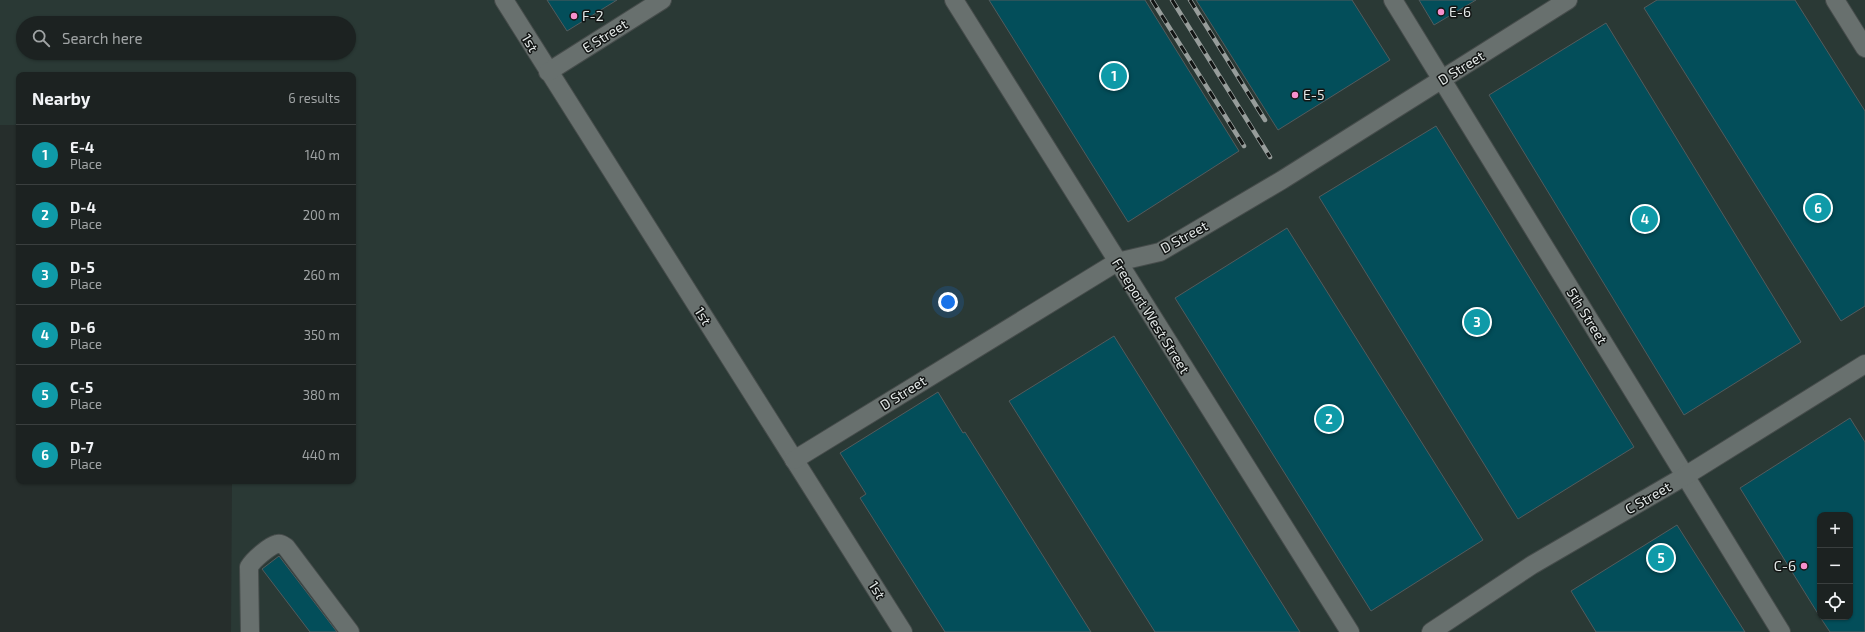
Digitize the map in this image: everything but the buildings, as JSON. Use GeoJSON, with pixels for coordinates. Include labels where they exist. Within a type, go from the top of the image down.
{"type":"FeatureCollection","features":[{"type":"Feature","properties":{"kind":"lane","name":"1st"},"geometry":{"type":"LineString","coordinates":[[504,0],[548,72],[903,632]]}},
{"type":"Feature","properties":{"kind":"lane","name":"E Street"},"geometry":{"type":"LineString","coordinates":[[548,72],[662,0]]}},
{"type":"Feature","properties":{"kind":"lane","name":"Freeport West Street"},"geometry":{"type":"LineString","coordinates":[[954,0],[1350,632]]}},
{"type":"Feature","properties":{"kind":"lane","name":"5th Street"},"geometry":{"type":"LineString","coordinates":[[1393,0],[1443,79],[1781,632]]}},
{"type":"Feature","properties":{"kind":"lane","name":"D Street"},"geometry":{"type":"LineString","coordinates":[[794,460],[1117,262],[1160,252],[1282,180],[1568,0]]}},
{"type":"Feature","properties":{"kind":"lane"},"geometry":{"type":"LineString","coordinates":[[1835,0],[1865,48]]}},
{"type":"Feature","properties":{"kind":"lane","name":"C Street"},"geometry":{"type":"LineString","coordinates":[[1431,632],[1532,565],[1685,476],[1865,364]]}},
{"type":"Feature","properties":{"kind":"lane"},"geometry":{"type":"LineString","coordinates":[[250,632],[249,566],[252,561],[276,544],[282,544],[286,547],[350,632]]}},
{"type":"Feature","properties":{"kind":"shaded area"},"geometry":{"type":"Polygon","coordinates":[[[0,0],[1865,0],[1865,632],[231,632],[232,484],[356,484],[356,72],[16,72],[16,125],[0,125],[0,0]]]}},
{"type":"Feature","properties":{"kind":"railway"},"geometry":{"type":"LineString","coordinates":[[1152,0],[1244,146]]}},
{"type":"Feature","properties":{"kind":"railway"},"geometry":{"type":"LineString","coordinates":[[1172,0],[1270,157]]}},
{"type":"Feature","properties":{"kind":"railway"},"geometry":{"type":"LineString","coordinates":[[1190,0],[1265,120]]}},
{"type":"Feature","properties":{"kind":"place","name":"E-6"},"geometry":{"type":"Point","coordinates":[1441,12]}},
{"type":"Feature","properties":{"kind":"place","name":"F-2"},"geometry":{"type":"Point","coordinates":[574,16]}},
{"type":"Feature","properties":{"kind":"place","name":"E-4"},"geometry":{"type":"Point","coordinates":[1114,76]}},
{"type":"Feature","properties":{"kind":"place","name":"E-5"},"geometry":{"type":"Point","coordinates":[1295,95]}},
{"type":"Feature","properties":{"kind":"place","name":"D-7"},"geometry":{"type":"Point","coordinates":[1818,208]}},
{"type":"Feature","properties":{"kind":"place","name":"D-6"},"geometry":{"type":"Point","coordinates":[1645,219]}},
{"type":"Feature","properties":{"kind":"place","name":"D-5"},"geometry":{"type":"Point","coordinates":[1477,322]}},
{"type":"Feature","properties":{"kind":"place","name":"D-4"},"geometry":{"type":"Point","coordinates":[1329,419]}},
{"type":"Feature","properties":{"kind":"place","name":"C-5"},"geometry":{"type":"Point","coordinates":[1661,558]}},
{"type":"Feature","properties":{"kind":"place","name":"C-6"},"geometry":{"type":"Point","coordinates":[1804,566]}}]}
